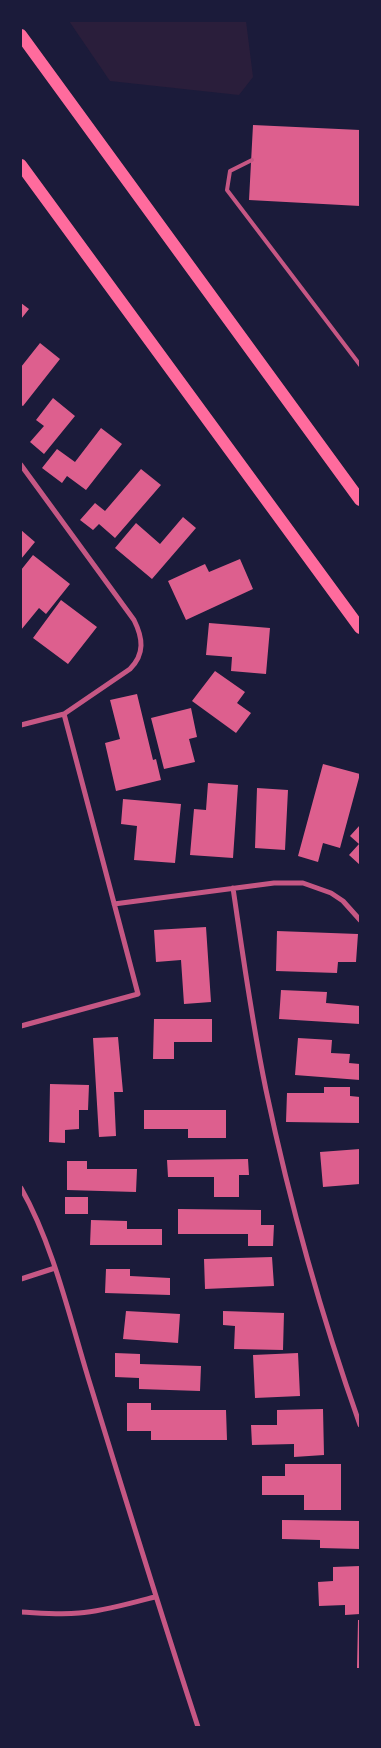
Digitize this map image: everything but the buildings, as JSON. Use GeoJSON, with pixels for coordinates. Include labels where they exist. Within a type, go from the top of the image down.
{"type":"FeatureCollection","features":[{"type":"Feature","properties":{"kind":"main road"},"geometry":{"type":"LineString","coordinates":[[21,35],[360,500]]}},
{"type":"Feature","properties":{"kind":"main road"},"geometry":{"type":"LineString","coordinates":[[21,165],[360,628]]}},
{"type":"Feature","properties":{"kind":"street"},"geometry":{"type":"LineString","coordinates":[[21,465],[134,620],[141,637],[140,654],[130,669],[64,714],[21,725]]}},
{"type":"Feature","properties":{"kind":"street"},"geometry":{"type":"LineString","coordinates":[[21,1026],[138,994],[64,714]]}},
{"type":"Feature","properties":{"kind":"street"},"geometry":{"type":"LineString","coordinates":[[114,904],[274,883],[303,884],[331,893],[343,902],[360,920]]}},
{"type":"Feature","properties":{"kind":"street"},"geometry":{"type":"LineString","coordinates":[[233,888],[250,1006],[266,1090],[285,1173],[305,1255],[339,1366],[360,1425]]}},
{"type":"Feature","properties":{"kind":"street"},"geometry":{"type":"LineString","coordinates":[[21,1188],[32,1206],[55,1268],[155,1597],[198,1727]]}},
{"type":"Feature","properties":{"kind":"street"},"geometry":{"type":"LineString","coordinates":[[21,1279],[55,1268]]}},
{"type":"Feature","properties":{"kind":"street"},"geometry":{"type":"LineString","coordinates":[[21,1612],[48,1614],[80,1613],[155,1597]]}},
{"type":"Feature","properties":{"kind":"lane"},"geometry":{"type":"LineString","coordinates":[[252,160],[230,171],[227,190],[360,365]]}},
{"type":"Feature","properties":{"kind":"shaded area"},"geometry":{"type":"Polygon","coordinates":[[[69,21],[246,21],[253,77],[239,95],[110,81],[69,21]]]}}]}
